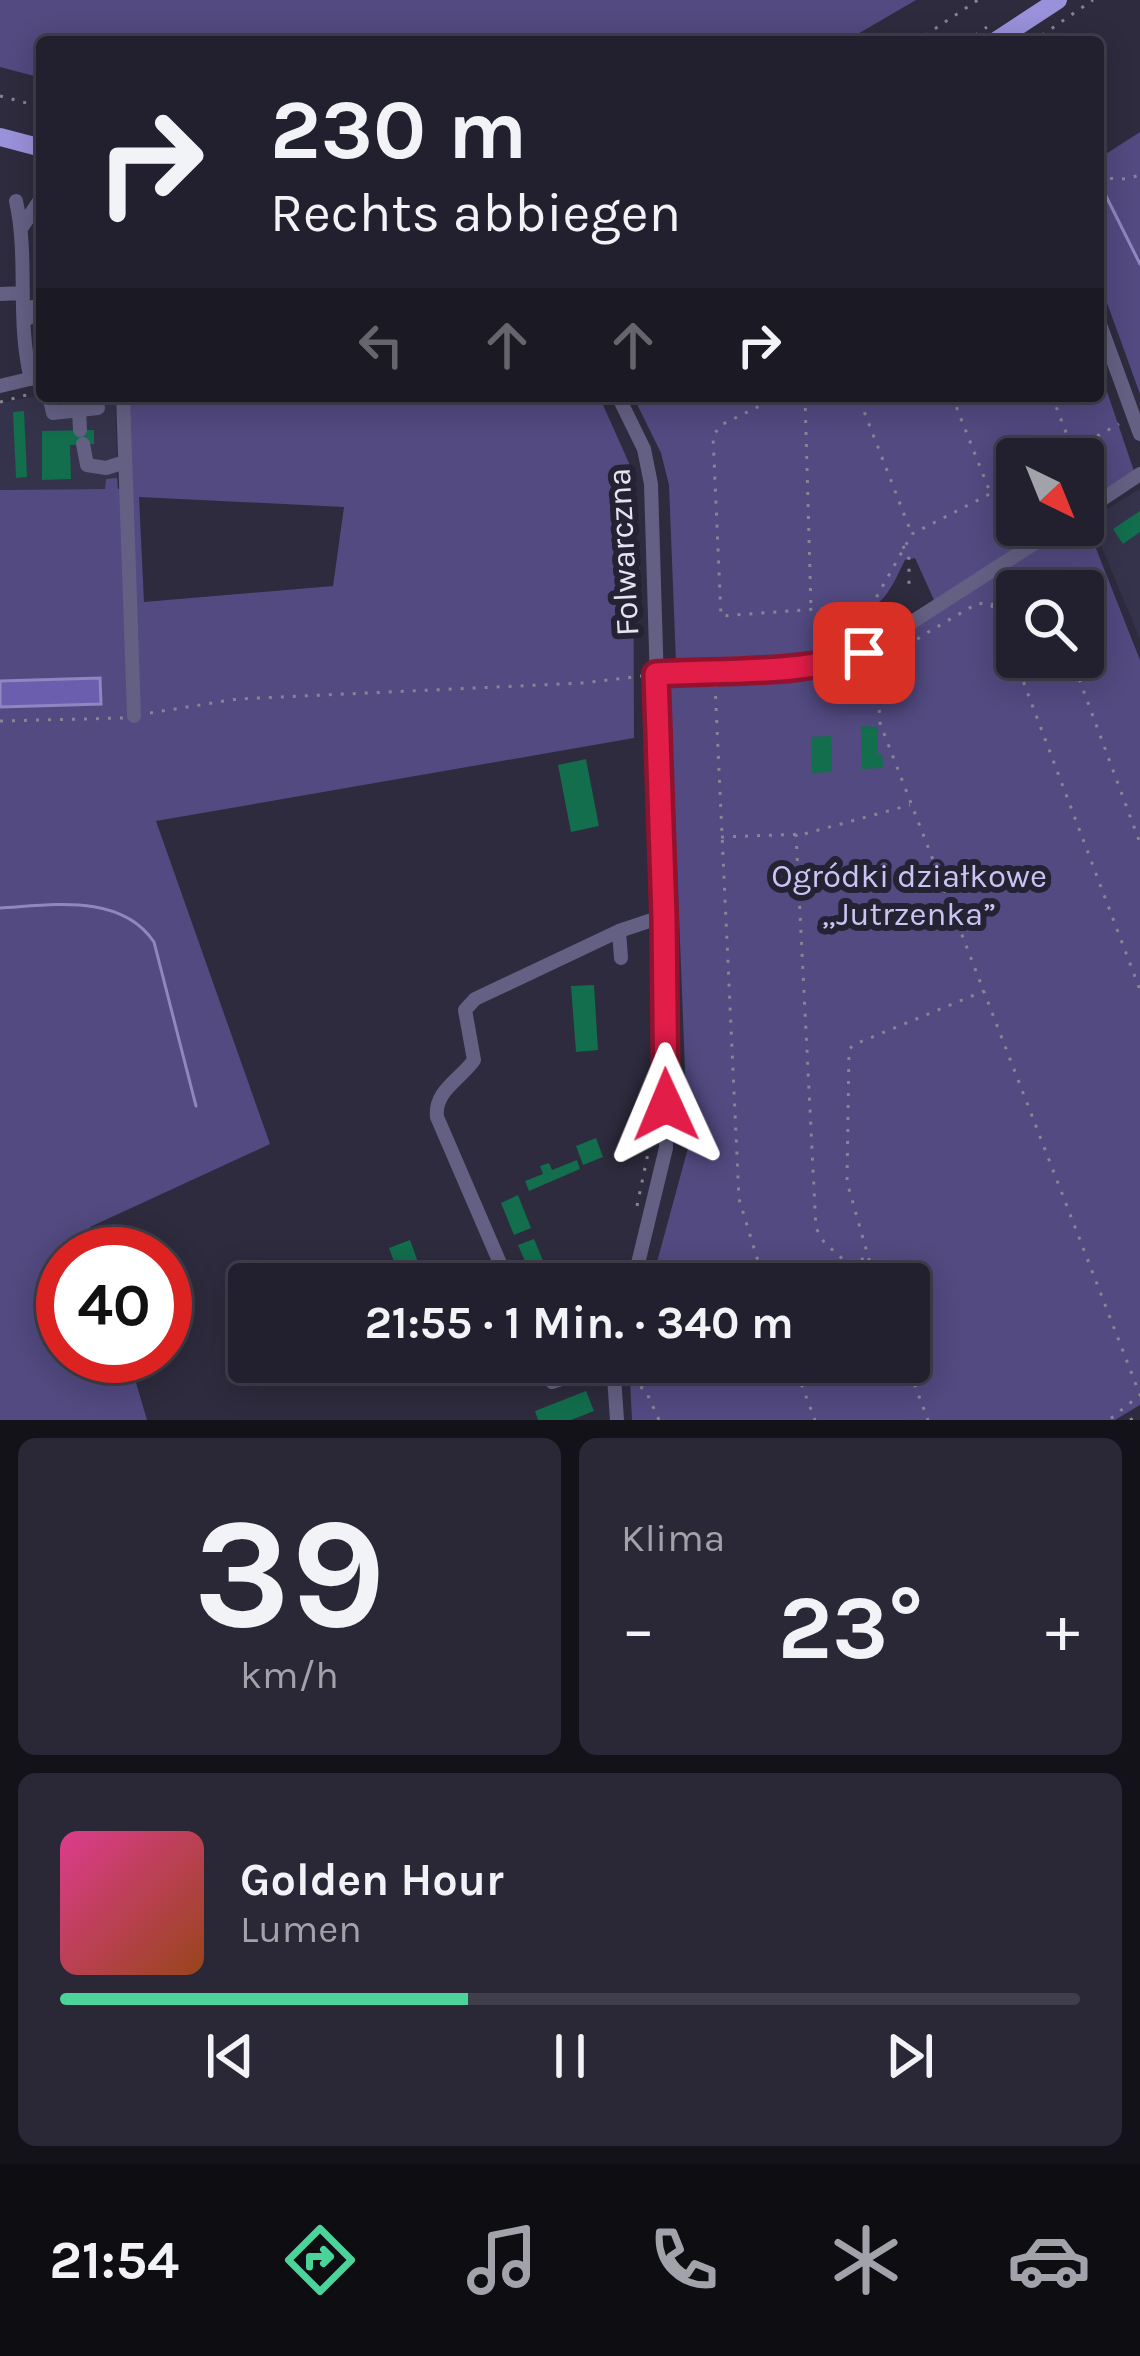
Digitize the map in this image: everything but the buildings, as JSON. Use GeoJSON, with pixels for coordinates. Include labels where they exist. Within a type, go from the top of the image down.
{"type":"FeatureCollection","features":[{"type":"Feature","properties":{"kind":"main road"},"geometry":{"type":"LineString","coordinates":[[1005,36],[1058,0]]}},
{"type":"Feature","properties":{"kind":"main road"},"geometry":{"type":"LineString","coordinates":[[0,137],[36,146]]}},
{"type":"Feature","properties":{"kind":"street"},"geometry":{"type":"LineString","coordinates":[[0,386],[36,377],[24,351],[22,227],[16,201]]}},
{"type":"Feature","properties":{"kind":"street"},"geometry":{"type":"LineString","coordinates":[[22,227],[36,206]]}},
{"type":"Feature","properties":{"kind":"street"},"geometry":{"type":"LineString","coordinates":[[0,294],[36,312]]}},
{"type":"Feature","properties":{"kind":"street"},"geometry":{"type":"LineString","coordinates":[[23,307],[36,306]]}},
{"type":"Feature","properties":{"kind":"street"},"geometry":{"type":"LineString","coordinates":[[1104,336],[1140,434]]}},
{"type":"Feature","properties":{"kind":"street"},"geometry":{"type":"LineString","coordinates":[[48,402],[53,413],[113,404],[125,462],[134,716]]}},
{"type":"Feature","properties":{"kind":"street","name":"Folwarczna"},"geometry":{"type":"LineString","coordinates":[[621,402],[644,449],[651,484],[664,916],[666,1148],[638,1263]]}},
{"type":"Feature","properties":{"kind":"street"},"geometry":{"type":"LineString","coordinates":[[79,410],[88,465],[106,468],[125,462]]}},
{"type":"Feature","properties":{"kind":"street"},"geometry":{"type":"LineString","coordinates":[[1104,498],[1140,474]]}},
{"type":"Feature","properties":{"kind":"street"},"geometry":{"type":"LineString","coordinates":[[656,674],[843,661],[864,653],[1032,546]]}},
{"type":"Feature","properties":{"kind":"street"},"geometry":{"type":"LineString","coordinates":[[499,1263],[435,1105],[474,1060],[465,1010],[475,999],[619,931],[664,916]]}},
{"type":"Feature","properties":{"kind":"street"},"geometry":{"type":"LineString","coordinates":[[619,931],[622,958]]}},
{"type":"Feature","properties":{"kind":"street"},"geometry":{"type":"LineString","coordinates":[[615,1383],[617,1420]]}},
{"type":"Feature","properties":{"kind":"path"},"geometry":{"type":"LineString","coordinates":[[924,36],[978,0]]}},
{"type":"Feature","properties":{"kind":"path"},"geometry":{"type":"LineString","coordinates":[[1041,36],[1093,0]]}},
{"type":"Feature","properties":{"kind":"path"},"geometry":{"type":"LineString","coordinates":[[0,95],[36,105]]}},
{"type":"Feature","properties":{"kind":"path"},"geometry":{"type":"LineString","coordinates":[[1104,178],[1140,175]]}},
{"type":"Feature","properties":{"kind":"path"},"geometry":{"type":"LineString","coordinates":[[0,402],[36,396]]}},
{"type":"Feature","properties":{"kind":"path"},"geometry":{"type":"LineString","coordinates":[[768,402],[721,425],[713,436],[721,616],[872,605],[912,534],[996,491]]}},
{"type":"Feature","properties":{"kind":"path"},"geometry":{"type":"LineString","coordinates":[[805,402],[811,611]]}},
{"type":"Feature","properties":{"kind":"path"},"geometry":{"type":"LineString","coordinates":[[860,402],[912,534]]}},
{"type":"Feature","properties":{"kind":"path"},"geometry":{"type":"LineString","coordinates":[[954,402],[991,494]]}},
{"type":"Feature","properties":{"kind":"path"},"geometry":{"type":"LineString","coordinates":[[1054,402],[1069,438]]}},
{"type":"Feature","properties":{"kind":"path"},"geometry":{"type":"LineString","coordinates":[[1094,438],[1132,418]]}},
{"type":"Feature","properties":{"kind":"path"},"geometry":{"type":"LineString","coordinates":[[903,546],[910,559],[909,584]]}},
{"type":"Feature","properties":{"kind":"path"},"geometry":{"type":"LineString","coordinates":[[877,669],[978,603],[996,603]]}},
{"type":"Feature","properties":{"kind":"path"},"geometry":{"type":"LineString","coordinates":[[991,605],[1140,990]]}},
{"type":"Feature","properties":{"kind":"path"},"geometry":{"type":"LineString","coordinates":[[864,653],[877,669],[880,723],[1140,1395],[1109,1420]]}},
{"type":"Feature","properties":{"kind":"path"},"geometry":{"type":"LineString","coordinates":[[715,670],[740,1199],[759,1263]]}},
{"type":"Feature","properties":{"kind":"path"},"geometry":{"type":"LineString","coordinates":[[0,721],[134,716],[237,699],[583,683],[656,674]]}},
{"type":"Feature","properties":{"kind":"path"},"geometry":{"type":"LineString","coordinates":[[1079,678],[1140,843]]}},
{"type":"Feature","properties":{"kind":"path"},"geometry":{"type":"LineString","coordinates":[[721,837],[796,834],[855,823],[912,805]]}},
{"type":"Feature","properties":{"kind":"path"},"geometry":{"type":"LineString","coordinates":[[796,834],[816,1228],[847,1262],[866,1258]]}},
{"type":"Feature","properties":{"kind":"path"},"geometry":{"type":"LineString","coordinates":[[868,1263],[847,1182],[849,1050],[984,992]]}},
{"type":"Feature","properties":{"kind":"path"},"geometry":{"type":"LineString","coordinates":[[636,1213],[655,1130]]}},
{"type":"Feature","properties":{"kind":"path"},"geometry":{"type":"LineString","coordinates":[[634,1383],[645,1389],[658,1420]]}},
{"type":"Feature","properties":{"kind":"path"},"geometry":{"type":"LineString","coordinates":[[801,1383],[815,1420]]}},
{"type":"Feature","properties":{"kind":"path"},"geometry":{"type":"LineString","coordinates":[[914,1383],[928,1420]]}},
{"type":"Feature","properties":{"kind":"path"},"geometry":{"type":"LineString","coordinates":[[1130,1420],[1140,1414]]}},
{"type":"Feature","properties":{"kind":"shaded area"},"geometry":{"type":"Polygon","coordinates":[[[36,396],[36,402],[115,402],[118,489],[0,490],[0,403],[36,396]]]}},
{"type":"Feature","properties":{"kind":"shaded area"},"geometry":{"type":"Polygon","coordinates":[[[1140,489],[1140,639],[1101,546],[1104,511],[1140,489]]]}},
{"type":"Feature","properties":{"kind":"shaded area"},"geometry":{"type":"Polygon","coordinates":[[[100,678],[101,704],[0,707],[0,681],[100,678]]]}},
{"type":"Feature","properties":{"kind":"green space"},"geometry":{"type":"Polygon","coordinates":[[[0,0],[916,0],[854,36],[36,36],[36,76],[0,67],[0,0]]]}},
{"type":"Feature","properties":{"kind":"green space"},"geometry":{"type":"Polygon","coordinates":[[[1140,132],[1140,394],[1104,295],[1104,155],[1140,132]]]}},
{"type":"Feature","properties":{"kind":"green space"},"geometry":{"type":"Polygon","coordinates":[[[1104,383],[1134,471],[1104,491],[1104,438],[996,438],[996,546],[1019,546],[934,600],[915,558],[905,560],[882,599],[858,612],[856,650],[676,663],[669,485],[661,453],[636,402],[1104,402],[1104,383]]]}},
{"type":"Feature","properties":{"kind":"green space"},"geometry":{"type":"Polygon","coordinates":[[[124,402],[602,402],[633,472],[634,738],[156,821],[270,1144],[90,1227],[36,1227],[36,1383],[136,1383],[147,1420],[0,1420],[0,707],[100,704],[99,678],[0,681],[0,490],[105,489],[106,479],[117,478],[118,489],[130,489],[124,402]],[[139,497],[144,602],[333,586],[344,507],[139,497]]]}},
{"type":"Feature","properties":{"kind":"green space","name":"Ogródki działkowe „Jutrzenka”"},"geometry":{"type":"Polygon","coordinates":[[[1041,546],[1095,546],[1140,660],[1140,1405],[1115,1420],[632,1420],[630,1383],[930,1383],[930,1263],[657,1263],[688,1148],[670,683],[829,671],[861,662],[996,575],[996,678],[1104,678],[1104,570],[1004,570],[1041,546]]]}},
{"type":"Feature","properties":{"kind":"waterway"},"geometry":{"type":"LineString","coordinates":[[1104,192],[1140,264]]}},
{"type":"Feature","properties":{"kind":"waterway"},"geometry":{"type":"LineString","coordinates":[[0,908],[84,906],[104,909],[140,926],[154,942],[196,1106]]}},
{"type":"Feature","properties":{"kind":"route"},"geometry":{"type":"LineString","coordinates":[[666,1105],[656,674],[843,661],[864,653]]}}]}
